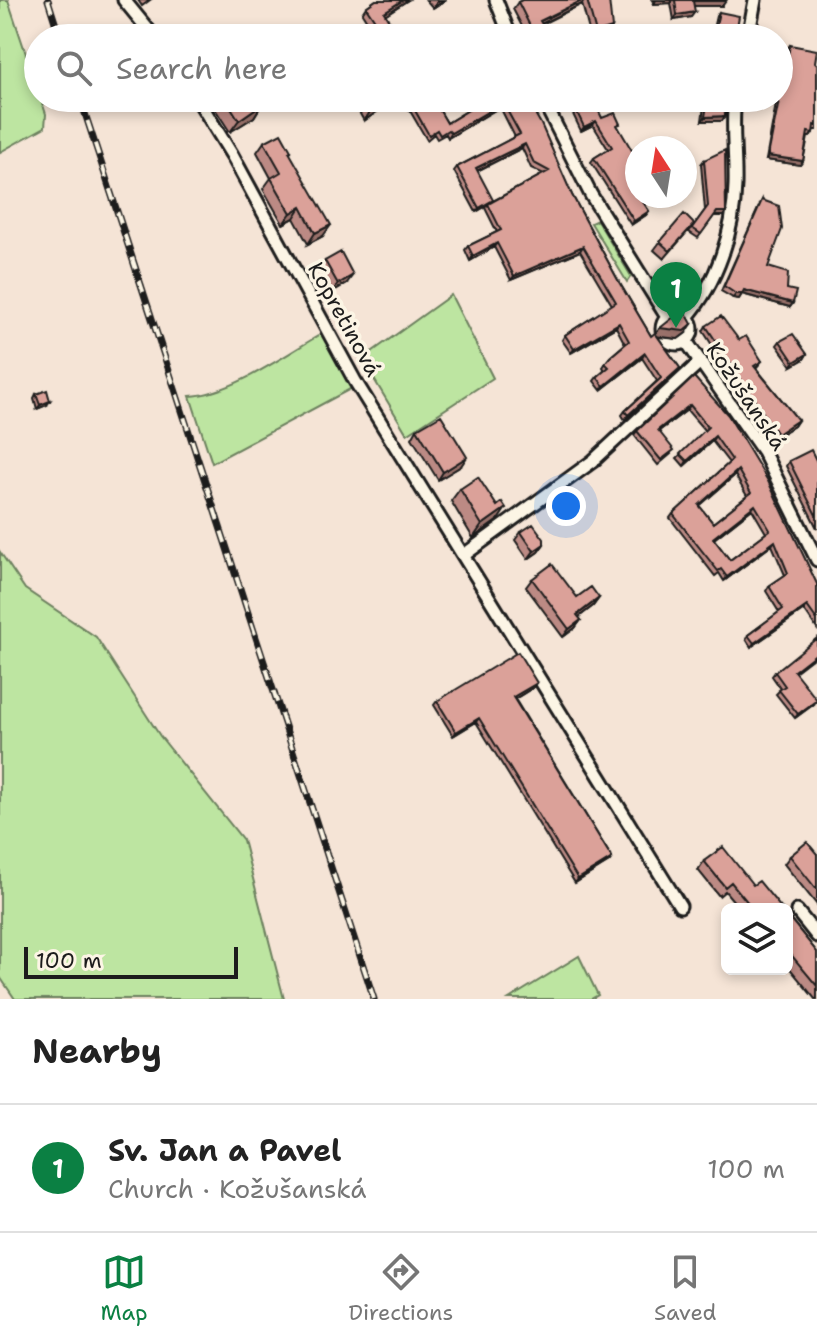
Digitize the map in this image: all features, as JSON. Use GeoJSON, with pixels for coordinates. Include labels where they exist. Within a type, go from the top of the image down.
{"type":"FeatureCollection","features":[{"type":"Feature","properties":{"kind":"street"},"geometry":{"type":"LineString","coordinates":[[124,0],[144,24]]}},
{"type":"Feature","properties":{"kind":"street"},"geometry":{"type":"LineString","coordinates":[[496,0],[505,24]]}},
{"type":"Feature","properties":{"kind":"street"},"geometry":{"type":"LineString","coordinates":[[751,24],[755,0]]}},
{"type":"Feature","properties":{"kind":"street","name":"Kopretinová"},"geometry":{"type":"LineString","coordinates":[[206,112],[240,168],[355,381],[680,906]]}},
{"type":"Feature","properties":{"kind":"street","name":"Kožušanská"},"geometry":{"type":"LineString","coordinates":[[549,112],[591,195],[667,317],[662,327],[664,336],[677,344],[686,341],[692,329],[687,317]]}},
{"type":"Feature","properties":{"kind":"street"},"geometry":{"type":"LineString","coordinates":[[667,317],[679,314],[687,317],[706,294],[730,226],[735,187],[735,112]]}},
{"type":"Feature","properties":{"kind":"street","name":"Kožušanská"},"geometry":{"type":"LineString","coordinates":[[686,341],[763,451],[817,560]]}},
{"type":"Feature","properties":{"kind":"street"},"geometry":{"type":"LineString","coordinates":[[464,555],[593,461],[701,361]]}},
{"type":"Feature","properties":{"kind":"street"},"geometry":{"type":"LineString","coordinates":[[797,911],[817,936]]}},
{"type":"Feature","properties":{"kind":"green space"},"geometry":{"type":"Polygon","coordinates":[[[0,0],[8,0],[24,48],[24,112],[46,114],[45,127],[0,152],[0,0]]]}},
{"type":"Feature","properties":{"kind":"green space"},"geometry":{"type":"Polygon","coordinates":[[[597,220],[631,276],[627,282],[591,223],[597,220]]]}},
{"type":"Feature","properties":{"kind":"green space"},"geometry":{"type":"Polygon","coordinates":[[[451,295],[493,378],[407,434],[362,359],[451,295]]]}},
{"type":"Feature","properties":{"kind":"green space"},"geometry":{"type":"Polygon","coordinates":[[[323,333],[354,387],[212,463],[190,396],[206,394],[241,381],[323,333]]]}},
{"type":"Feature","properties":{"kind":"green space"},"geometry":{"type":"Polygon","coordinates":[[[0,552],[25,589],[96,637],[160,736],[243,840],[284,999],[15,999],[0,977],[0,552]]]}},
{"type":"Feature","properties":{"kind":"green space"},"geometry":{"type":"Polygon","coordinates":[[[579,956],[598,995],[591,999],[509,999],[579,956]]]}},
{"type":"Feature","properties":{"kind":"building"},"geometry":{"type":"Polygon","coordinates":[[[376,0],[403,0],[384,12],[390,22],[387,24],[377,24],[366,7],[376,0]]]}},
{"type":"Feature","properties":{"kind":"building"},"geometry":{"type":"Polygon","coordinates":[[[583,0],[540,21],[542,24],[529,24],[518,2],[583,0]]]}},
{"type":"Feature","properties":{"kind":"building"},"geometry":{"type":"Polygon","coordinates":[[[587,0],[609,0],[612,24],[594,24],[587,0]]]}},
{"type":"Feature","properties":{"kind":"building"},"geometry":{"type":"Polygon","coordinates":[[[675,0],[726,0],[693,1],[695,12],[677,15],[675,0]]]}},
{"type":"Feature","properties":{"kind":"building"},"geometry":{"type":"Polygon","coordinates":[[[719,12],[739,16],[738,24],[716,24],[719,12]]]}},
{"type":"Feature","properties":{"kind":"building"},"geometry":{"type":"Polygon","coordinates":[[[793,46],[817,50],[817,126],[814,125],[813,133],[808,132],[803,161],[768,156],[777,112],[793,112],[793,46]]]}},
{"type":"Feature","properties":{"kind":"building"},"geometry":{"type":"Polygon","coordinates":[[[234,112],[250,112],[239,120],[234,112]]]}},
{"type":"Feature","properties":{"kind":"building"},"geometry":{"type":"Polygon","coordinates":[[[416,112],[441,112],[447,123],[465,112],[487,112],[451,133],[448,130],[440,135],[437,130],[429,135],[416,112]]]}},
{"type":"Feature","properties":{"kind":"building"},"geometry":{"type":"Polygon","coordinates":[[[508,112],[534,112],[572,195],[619,282],[651,336],[655,333],[680,368],[628,415],[625,411],[661,378],[645,353],[604,386],[597,377],[609,367],[605,363],[610,357],[629,341],[619,323],[574,349],[565,335],[616,302],[583,246],[514,276],[497,243],[473,256],[468,246],[501,230],[488,204],[549,171],[534,163],[525,144],[476,168],[493,200],[479,208],[457,167],[520,134],[508,112]]]}},
{"type":"Feature","properties":{"kind":"building"},"geometry":{"type":"Polygon","coordinates":[[[577,112],[599,112],[602,118],[615,113],[620,124],[617,125],[625,139],[625,207],[594,158],[612,147],[596,121],[584,127],[577,112]]]}},
{"type":"Feature","properties":{"kind":"building"},"geometry":{"type":"Polygon","coordinates":[[[706,112],[725,112],[725,116],[705,117],[706,112]]]}},
{"type":"Feature","properties":{"kind":"building"},"geometry":{"type":"Polygon","coordinates":[[[281,133],[331,225],[315,233],[301,207],[291,213],[271,178],[281,172],[264,142],[281,133]]]}},
{"type":"Feature","properties":{"kind":"building"},"geometry":{"type":"Polygon","coordinates":[[[725,150],[726,212],[717,212],[701,234],[692,228],[708,206],[704,160],[725,150]]]}},
{"type":"Feature","properties":{"kind":"building"},"geometry":{"type":"Polygon","coordinates":[[[762,200],[779,206],[782,229],[768,267],[788,273],[787,289],[796,291],[793,303],[744,290],[742,294],[736,294],[724,286],[762,200]]]}},
{"type":"Feature","properties":{"kind":"building"},"geometry":{"type":"Polygon","coordinates":[[[626,208],[647,208],[649,211],[634,221],[626,208]]]}},
{"type":"Feature","properties":{"kind":"building"},"geometry":{"type":"Polygon","coordinates":[[[684,214],[694,224],[670,251],[660,242],[684,214]]]}},
{"type":"Feature","properties":{"kind":"building"},"geometry":{"type":"Polygon","coordinates":[[[341,252],[353,275],[338,284],[325,261],[341,252]]]}},
{"type":"Feature","properties":{"kind":"building"},"geometry":{"type":"Polygon","coordinates":[[[684,309],[692,324],[684,331],[660,328],[684,309]]]}},
{"type":"Feature","properties":{"kind":"building"},"geometry":{"type":"Polygon","coordinates":[[[721,316],[739,340],[746,336],[762,361],[754,366],[798,420],[777,434],[706,326],[721,316]]]}},
{"type":"Feature","properties":{"kind":"building"},"geometry":{"type":"Polygon","coordinates":[[[793,334],[807,354],[794,362],[780,341],[793,334]]]}},
{"type":"Feature","properties":{"kind":"building"},"geometry":{"type":"Polygon","coordinates":[[[694,377],[728,415],[768,481],[817,584],[817,620],[807,606],[754,643],[748,635],[783,609],[769,586],[788,573],[775,541],[727,577],[721,569],[718,571],[673,514],[732,460],[715,436],[687,461],[680,454],[708,427],[690,405],[658,430],[674,450],[661,460],[637,431],[694,377]],[[738,470],[699,505],[713,523],[751,493],[738,470]],[[755,505],[713,538],[730,560],[770,530],[755,505]]]}},
{"type":"Feature","properties":{"kind":"building"},"geometry":{"type":"Polygon","coordinates":[[[47,390],[50,401],[40,405],[36,394],[47,390]]]}},
{"type":"Feature","properties":{"kind":"building"},"geometry":{"type":"Polygon","coordinates":[[[441,415],[467,457],[443,472],[417,429],[441,415]]]}},
{"type":"Feature","properties":{"kind":"building"},"geometry":{"type":"Polygon","coordinates":[[[811,450],[817,462],[817,517],[789,461],[811,450]]]}},
{"type":"Feature","properties":{"kind":"building"},"geometry":{"type":"Polygon","coordinates":[[[478,477],[497,506],[502,502],[506,508],[482,525],[460,489],[478,477]]]}},
{"type":"Feature","properties":{"kind":"building"},"geometry":{"type":"Polygon","coordinates":[[[533,524],[544,539],[544,544],[534,551],[521,532],[533,524]]]}},
{"type":"Feature","properties":{"kind":"building"},"geometry":{"type":"Polygon","coordinates":[[[552,564],[577,597],[591,587],[599,598],[577,615],[581,620],[569,629],[532,579],[552,564]]]}},
{"type":"Feature","properties":{"kind":"building"},"geometry":{"type":"Polygon","coordinates":[[[817,638],[817,653],[794,671],[817,700],[798,714],[779,690],[785,686],[775,672],[817,638]]]}},
{"type":"Feature","properties":{"kind":"building"},"geometry":{"type":"Polygon","coordinates":[[[518,652],[537,683],[513,697],[612,858],[578,879],[479,718],[456,732],[437,701],[518,652]]]}},
{"type":"Feature","properties":{"kind":"building"},"geometry":{"type":"Polygon","coordinates":[[[807,842],[817,854],[817,890],[790,856],[807,842]]]}},
{"type":"Feature","properties":{"kind":"building"},"geometry":{"type":"Polygon","coordinates":[[[723,847],[753,885],[759,881],[777,903],[748,903],[731,882],[725,887],[704,861],[723,847]]]}},
{"type":"Feature","properties":{"kind":"building"},"geometry":{"type":"Polygon","coordinates":[[[793,922],[817,952],[817,986],[793,957],[793,922]]]}},
{"type":"Feature","properties":{"kind":"railway"},"geometry":{"type":"LineString","coordinates":[[48,0],[56,24]]}},
{"type":"Feature","properties":{"kind":"railway"},"geometry":{"type":"LineString","coordinates":[[85,112],[374,999]]}},
{"type":"Feature","properties":{"kind":"place","name":"Sv. Jan a Pavel"},"geometry":{"type":"Point","coordinates":[676,328]}}]}
